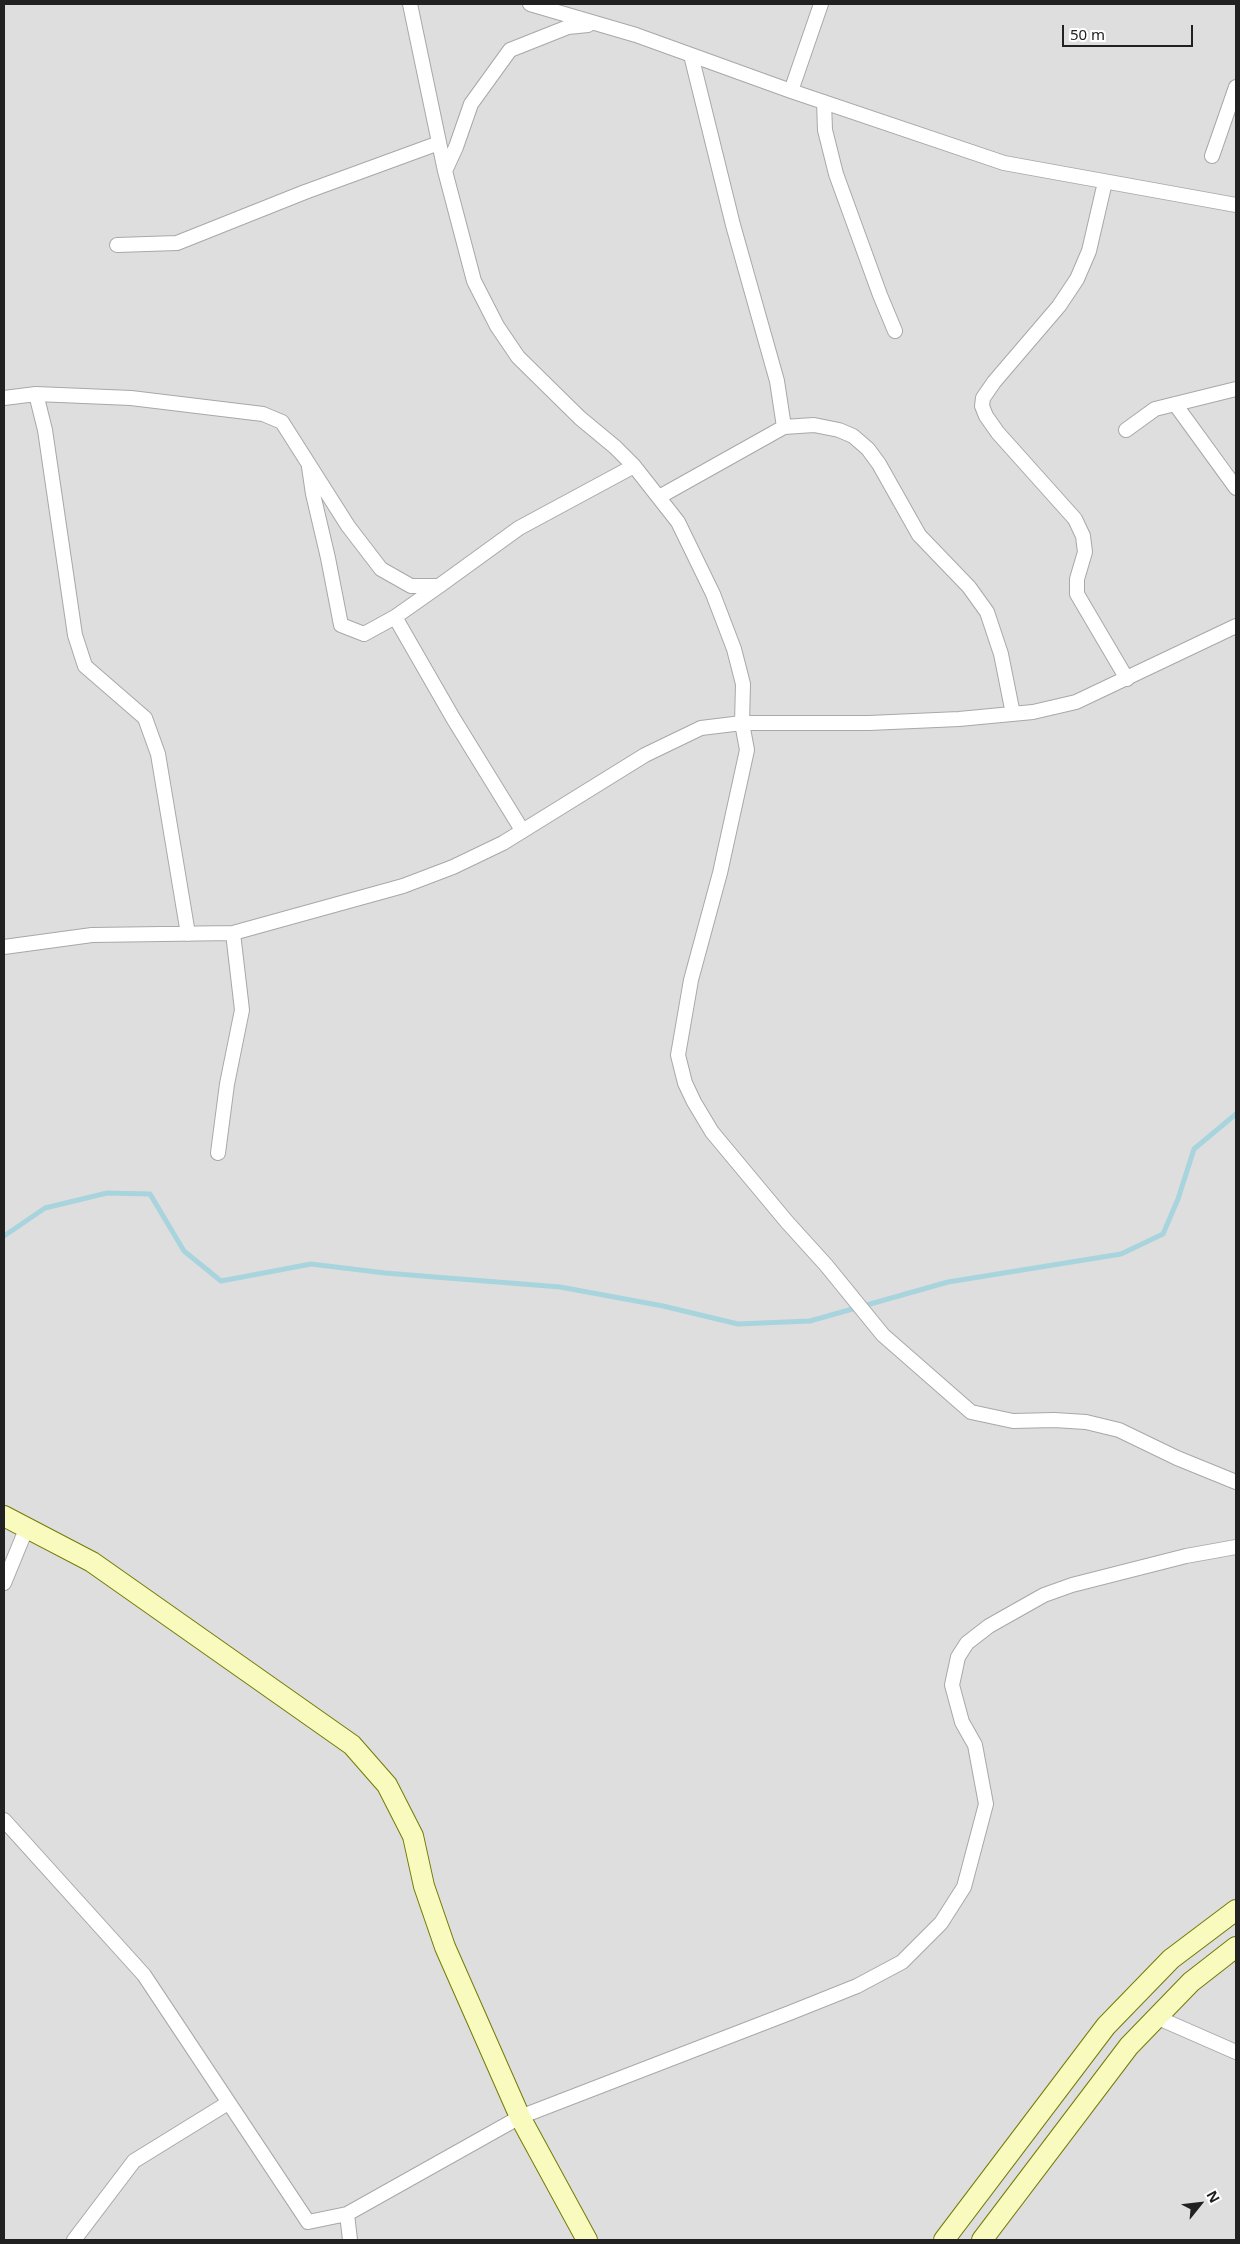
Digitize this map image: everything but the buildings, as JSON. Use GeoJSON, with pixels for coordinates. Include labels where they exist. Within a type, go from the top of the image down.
{"type":"FeatureCollection","features":[{"type":"Feature","properties":{"kind":"street"},"geometry":{"type":"LineString","coordinates":[[410,4],[445,171],[474,281],[497,326],[518,357],[580,418],[615,447],[634,466],[678,522],[713,594],[734,649],[743,684],[742,723],[747,750],[720,873],[691,980],[678,1055],[685,1083],[712,1132],[882,1335],[970,1412],[1013,1421],[1054,1420],[1086,1422],[1120,1430],[1177,1458],[1236,1482]]}},
{"type":"Feature","properties":{"kind":"street"},"geometry":{"type":"LineString","coordinates":[[530,4],[636,35],[791,91],[1004,163],[1236,205]]}},
{"type":"Feature","properties":{"kind":"street"},"geometry":{"type":"LineString","coordinates":[[791,91],[821,4]]}},
{"type":"Feature","properties":{"kind":"street"},"geometry":{"type":"LineString","coordinates":[[445,171],[456,147],[471,104],[510,50],[568,27],[597,25]]}},
{"type":"Feature","properties":{"kind":"street"},"geometry":{"type":"LineString","coordinates":[[691,55],[733,225],[777,381],[784,427]]}},
{"type":"Feature","properties":{"kind":"street"},"geometry":{"type":"LineString","coordinates":[[1212,156],[1236,87]]}},
{"type":"Feature","properties":{"kind":"street"},"geometry":{"type":"LineString","coordinates":[[824,102],[826,130],[836,174],[895,331]]}},
{"type":"Feature","properties":{"kind":"street"},"geometry":{"type":"LineString","coordinates":[[117,245],[178,243],[305,192],[439,143]]}},
{"type":"Feature","properties":{"kind":"street"},"geometry":{"type":"LineString","coordinates":[[1105,182],[1089,251],[1076,279],[1059,306],[994,382],[983,398],[982,406],[986,416],[998,433],[1075,519],[1083,536],[1085,552],[1077,579],[1077,594],[1127,679]]}},
{"type":"Feature","properties":{"kind":"street"},"geometry":{"type":"LineString","coordinates":[[1126,430],[1155,409],[1236,390]]}},
{"type":"Feature","properties":{"kind":"street"},"geometry":{"type":"LineString","coordinates":[[4,398],[36,394],[131,398],[263,414],[282,422],[348,526],[381,569],[411,586],[439,586]]}},
{"type":"Feature","properties":{"kind":"street"},"geometry":{"type":"LineString","coordinates":[[36,394],[45,430],[74,635],[85,666],[145,718],[158,754],[188,934]]}},
{"type":"Feature","properties":{"kind":"street"},"geometry":{"type":"LineString","coordinates":[[1175,404],[1236,488]]}},
{"type":"Feature","properties":{"kind":"street"},"geometry":{"type":"LineString","coordinates":[[659,497],[784,427],[814,424],[839,430],[853,436],[868,449],[919,535],[969,587],[987,612],[1001,654],[1013,714]]}},
{"type":"Feature","properties":{"kind":"street"},"geometry":{"type":"LineString","coordinates":[[308,461],[313,494],[341,625],[364,634],[395,616],[439,586],[519,528],[634,466]]}},
{"type":"Feature","properties":{"kind":"street"},"geometry":{"type":"LineString","coordinates":[[395,616],[453,718],[522,830]]}},
{"type":"Feature","properties":{"kind":"street"},"geometry":{"type":"LineString","coordinates":[[4,947],[92,935],[233,933],[404,886],[453,867],[503,843],[645,755],[701,728],[742,723],[869,723],[959,719],[1033,712],[1076,702],[1236,626]]}},
{"type":"Feature","properties":{"kind":"street"},"geometry":{"type":"LineString","coordinates":[[218,1153],[227,1084],[242,1010],[233,933]]}},
{"type":"Feature","properties":{"kind":"street"},"geometry":{"type":"LineString","coordinates":[[4,1516],[92,1562],[352,1745],[387,1785],[413,1836],[424,1886],[445,1947],[520,2117],[587,2240]]}},
{"type":"Feature","properties":{"kind":"street"},"geometry":{"type":"LineString","coordinates":[[4,1583],[27,1527]]}},
{"type":"Feature","properties":{"kind":"street"},"geometry":{"type":"LineString","coordinates":[[4,1820],[144,1975],[308,2222],[347,2214],[520,2117],[857,1986],[902,1962],[941,1923],[964,1887],[986,1804],[975,1745],[962,1722],[952,1685],[958,1657],[967,1643],[997,1621],[1044,1595],[1072,1585],[1186,1556],[1236,1547]]}},
{"type":"Feature","properties":{"kind":"street"},"geometry":{"type":"LineString","coordinates":[[944,2240],[1106,2026],[1171,1959],[1236,1910]]}},
{"type":"Feature","properties":{"kind":"street"},"geometry":{"type":"LineString","coordinates":[[982,2240],[1102,2079],[1156,2017],[1191,1982],[1236,1947]]}},
{"type":"Feature","properties":{"kind":"street"},"geometry":{"type":"LineString","coordinates":[[1156,2017],[1236,2052]]}},
{"type":"Feature","properties":{"kind":"street"},"geometry":{"type":"LineString","coordinates":[[74,2240],[134,2161],[228,2103]]}},
{"type":"Feature","properties":{"kind":"street"},"geometry":{"type":"LineString","coordinates":[[347,2214],[350,2240]]}},
{"type":"Feature","properties":{"kind":"shaded area"},"geometry":{"type":"Polygon","coordinates":[[[4,4],[1236,4],[1236,2240],[4,2240],[4,4]]]}},
{"type":"Feature","properties":{"kind":"waterway"},"geometry":{"type":"LineString","coordinates":[[4,1236],[45,1208],[107,1193],[150,1194],[184,1251],[221,1281],[311,1264],[385,1273],[560,1287],[663,1306],[738,1324],[810,1321],[948,1282],[1121,1254],[1163,1234],[1178,1199],[1194,1149],[1236,1114]]}}]}
